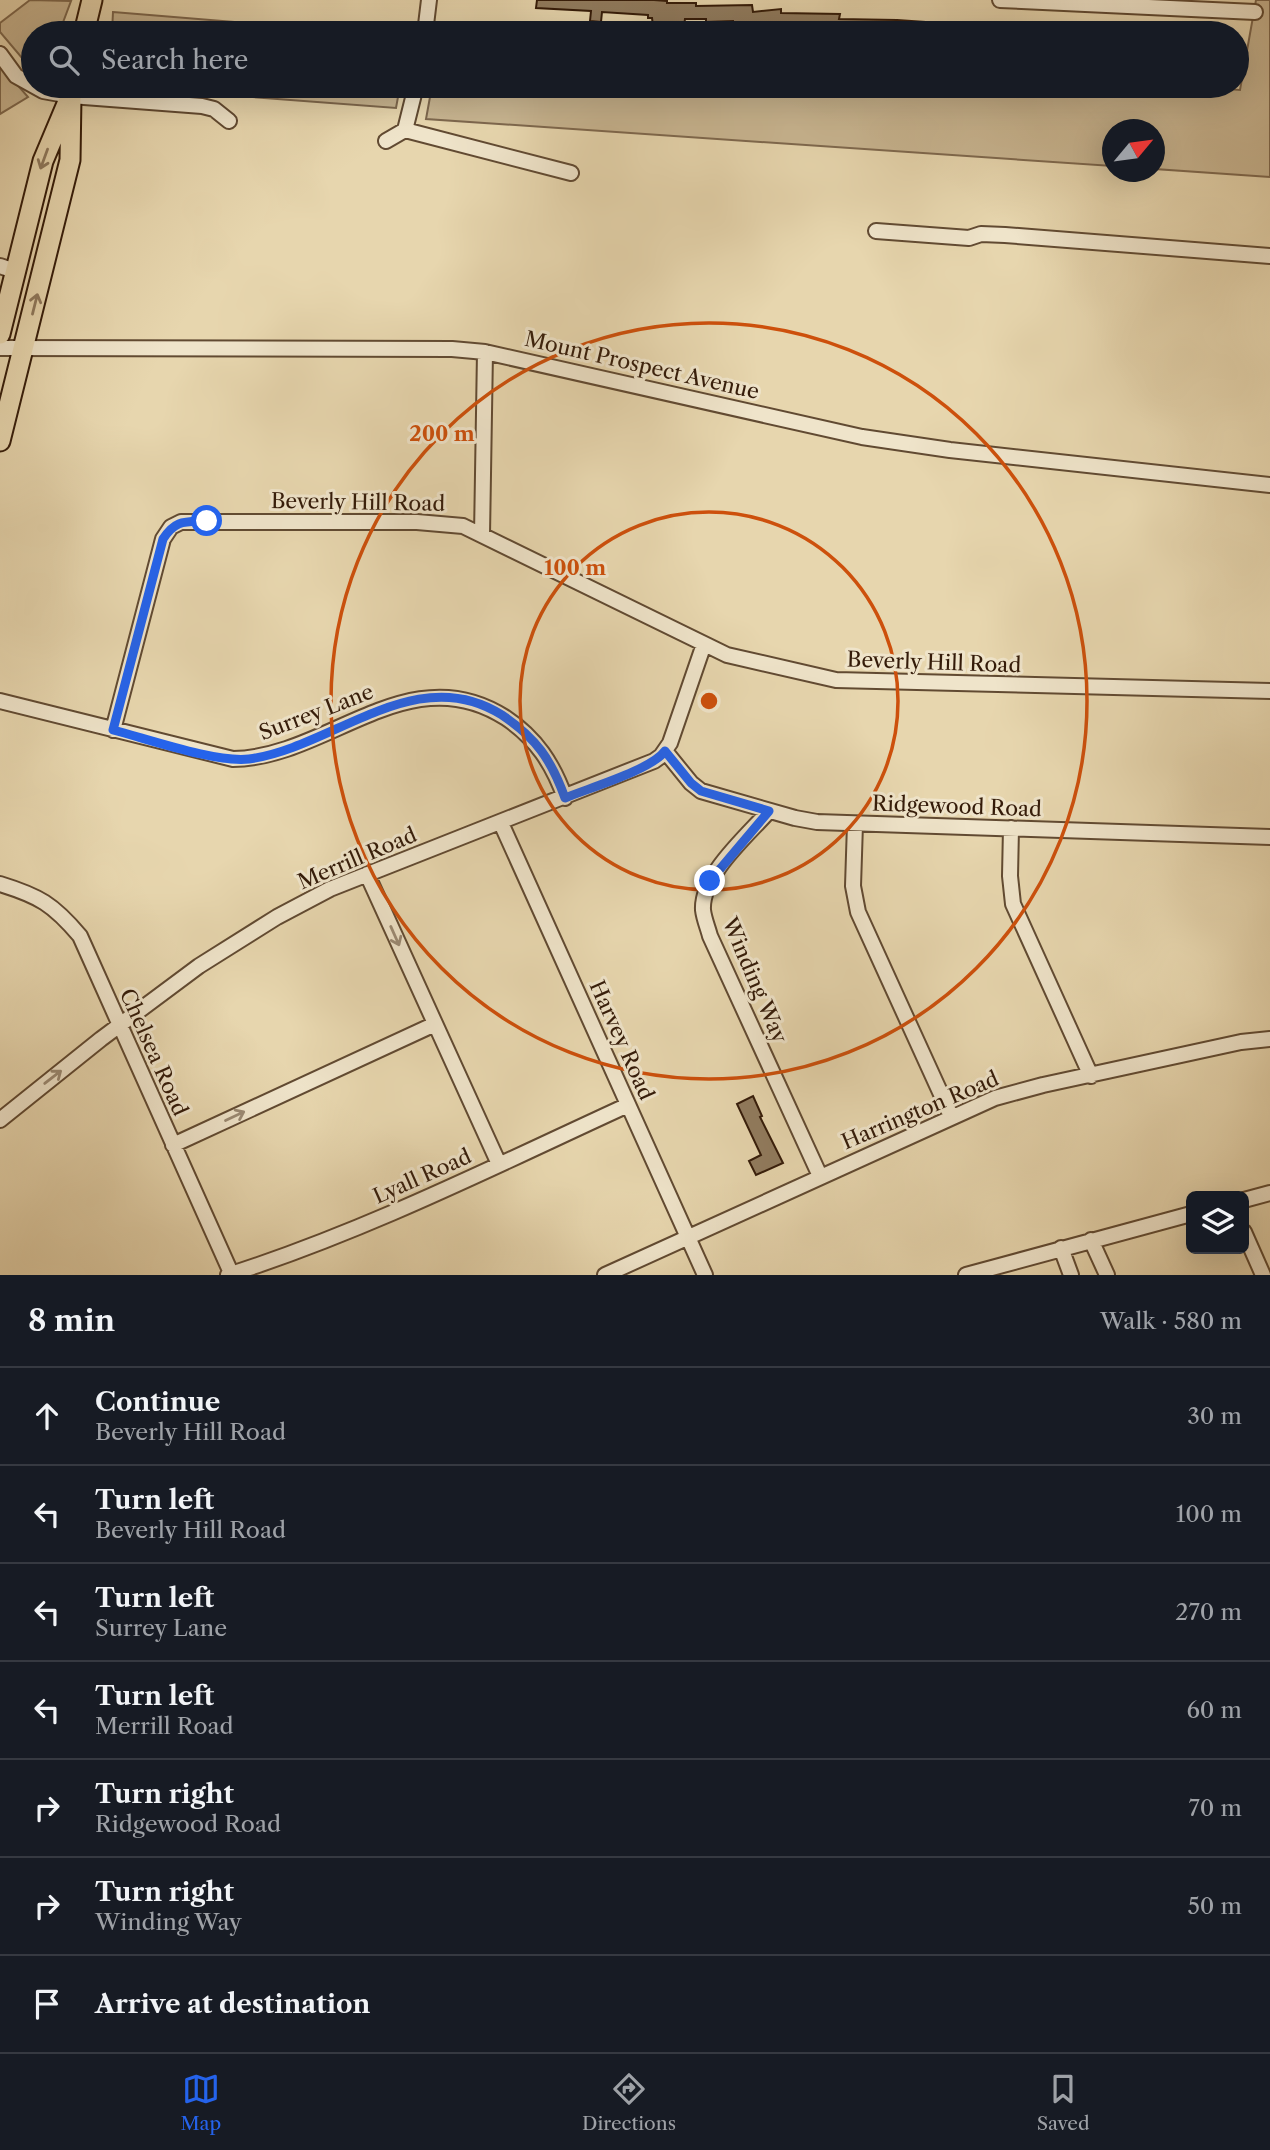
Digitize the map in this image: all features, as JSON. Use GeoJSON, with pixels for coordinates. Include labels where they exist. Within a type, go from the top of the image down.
{"type":"FeatureCollection","features":[{"type":"Feature","properties":{"kind":"main road"},"geometry":{"type":"LineString","coordinates":[[88,21],[92,0]]}},
{"type":"Feature","properties":{"kind":"main road"},"geometry":{"type":"LineString","coordinates":[[0,334],[8,268],[43,161],[69,98]]}},
{"type":"Feature","properties":{"kind":"main road"},"geometry":{"type":"LineString","coordinates":[[0,441],[70,160],[72,98]]}},
{"type":"Feature","properties":{"kind":"street"},"geometry":{"type":"LineString","coordinates":[[426,21],[429,0]]}},
{"type":"Feature","properties":{"kind":"street"},"geometry":{"type":"LineString","coordinates":[[1000,0],[1255,12]]}},
{"type":"Feature","properties":{"kind":"street"},"geometry":{"type":"LineString","coordinates":[[0,54],[21,80]]}},
{"type":"Feature","properties":{"kind":"street"},"geometry":{"type":"LineString","coordinates":[[133,98],[202,106],[214,109],[229,121]]}},
{"type":"Feature","properties":{"kind":"street"},"geometry":{"type":"LineString","coordinates":[[405,130],[413,98]]}},
{"type":"Feature","properties":{"kind":"street"},"geometry":{"type":"LineString","coordinates":[[386,141],[405,130],[571,173]]}},
{"type":"Feature","properties":{"kind":"street"},"geometry":{"type":"LineString","coordinates":[[876,231],[969,238],[982,234],[1005,235],[1270,256]]}},
{"type":"Feature","properties":{"kind":"street","name":"Mount Prospect Avenue"},"geometry":{"type":"LineString","coordinates":[[0,348],[452,349],[485,352],[862,437],[950,450],[1270,485]]}},
{"type":"Feature","properties":{"kind":"street"},"geometry":{"type":"LineString","coordinates":[[482,535],[485,352]]}},
{"type":"Feature","properties":{"kind":"street","name":"Beverly Hill Road"},"geometry":{"type":"LineString","coordinates":[[113,730],[163,539],[171,527],[181,522],[452,524],[482,535],[727,655],[836,680],[1270,691]]}},
{"type":"Feature","properties":{"kind":"street"},"geometry":{"type":"LineString","coordinates":[[665,751],[679,721],[704,644]]}},
{"type":"Feature","properties":{"kind":"street","name":"Surrey Lane"},"geometry":{"type":"LineString","coordinates":[[0,701],[215,757],[248,759],[284,749],[386,708],[444,696],[497,712],[524,730],[556,771],[565,798]]}},
{"type":"Feature","properties":{"kind":"street","name":"Merrill Road"},"geometry":{"type":"LineString","coordinates":[[0,1120],[119,1026],[247,934],[330,888],[642,767],[665,751]]}},
{"type":"Feature","properties":{"kind":"street","name":"Ridgewood Road"},"geometry":{"type":"LineString","coordinates":[[665,751],[701,791],[817,822],[1270,837]]}},
{"type":"Feature","properties":{"kind":"street","name":"Winding Way"},"geometry":{"type":"LineString","coordinates":[[769,811],[710,881],[704,895],[703,910],[710,936],[820,1176]]}},
{"type":"Feature","properties":{"kind":"street","name":"Harvey Road"},"geometry":{"type":"LineString","coordinates":[[501,823],[705,1275]]}},
{"type":"Feature","properties":{"kind":"street"},"geometry":{"type":"LineString","coordinates":[[855,824],[853,886],[858,912],[951,1116]]}},
{"type":"Feature","properties":{"kind":"street"},"geometry":{"type":"LineString","coordinates":[[1011,828],[1010,876],[1013,904],[1091,1076]]}},
{"type":"Feature","properties":{"kind":"street"},"geometry":{"type":"LineString","coordinates":[[367,874],[499,1164]]}},
{"type":"Feature","properties":{"kind":"street","name":"Chelsea Road"},"geometry":{"type":"LineString","coordinates":[[0,884],[43,900],[80,936],[230,1275]]}},
{"type":"Feature","properties":{"kind":"street"},"geometry":{"type":"LineString","coordinates":[[173,1145],[435,1024]]}},
{"type":"Feature","properties":{"kind":"street","name":"Harrington Road"},"geometry":{"type":"LineString","coordinates":[[605,1275],[951,1116],[1009,1093],[1241,1042],[1270,1039]]}},
{"type":"Feature","properties":{"kind":"street","name":"Lyall Road"},"geometry":{"type":"LineString","coordinates":[[230,1275],[260,1266],[394,1212],[628,1105]]}},
{"type":"Feature","properties":{"kind":"street"},"geometry":{"type":"LineString","coordinates":[[1249,1199],[1270,1193]]}},
{"type":"Feature","properties":{"kind":"street"},"geometry":{"type":"LineString","coordinates":[[966,1275],[1186,1215]]}},
{"type":"Feature","properties":{"kind":"street"},"geometry":{"type":"LineString","coordinates":[[1091,1240],[1107,1275]]}},
{"type":"Feature","properties":{"kind":"street"},"geometry":{"type":"LineString","coordinates":[[1249,1244],[1263,1275]]}},
{"type":"Feature","properties":{"kind":"street"},"geometry":{"type":"LineString","coordinates":[[1061,1248],[1071,1275]]}},
{"type":"Feature","properties":{"kind":"shaded area"},"geometry":{"type":"Polygon","coordinates":[[[30,0],[71,1],[64,21],[21,21],[21,57],[0,32],[0,23],[30,0]]]}},
{"type":"Feature","properties":{"kind":"shaded area"},"geometry":{"type":"Polygon","coordinates":[[[1256,0],[1270,0],[1270,177],[1165,170],[1165,119],[1102,119],[1102,165],[426,119],[430,98],[1249,98],[1249,39],[1256,0]]]}},
{"type":"Feature","properties":{"kind":"shaded area"},"geometry":{"type":"Polygon","coordinates":[[[113,12],[222,21],[113,21],[113,12]]]}},
{"type":"Feature","properties":{"kind":"shaded area"},"geometry":{"type":"Polygon","coordinates":[[[0,65],[21,89],[21,98],[26,98],[0,114],[0,65]]]}},
{"type":"Feature","properties":{"kind":"shaded area"},"geometry":{"type":"Polygon","coordinates":[[[265,98],[398,98],[396,108],[265,98]]]}},
{"type":"Feature","properties":{"kind":"building"},"geometry":{"type":"Polygon","coordinates":[[[537,0],[654,0],[696,3],[696,6],[752,5],[753,12],[781,9],[781,13],[840,14],[839,19],[911,21],[652,21],[648,15],[602,12],[601,21],[590,21],[591,11],[536,8],[537,0]]]}},
{"type":"Feature","properties":{"kind":"building"},"geometry":{"type":"Polygon","coordinates":[[[753,1096],[762,1116],[760,1117],[783,1163],[756,1175],[749,1161],[761,1155],[737,1104],[753,1096]]]}},
{"type":"Feature","properties":{"kind":"route"},"geometry":{"type":"LineString","coordinates":[[207,521],[181,522],[171,527],[163,539],[113,730],[215,757],[248,759],[284,749],[386,708],[444,696],[497,712],[524,730],[556,771],[565,798],[642,767],[665,751],[701,791],[769,811],[710,881]]}}]}
